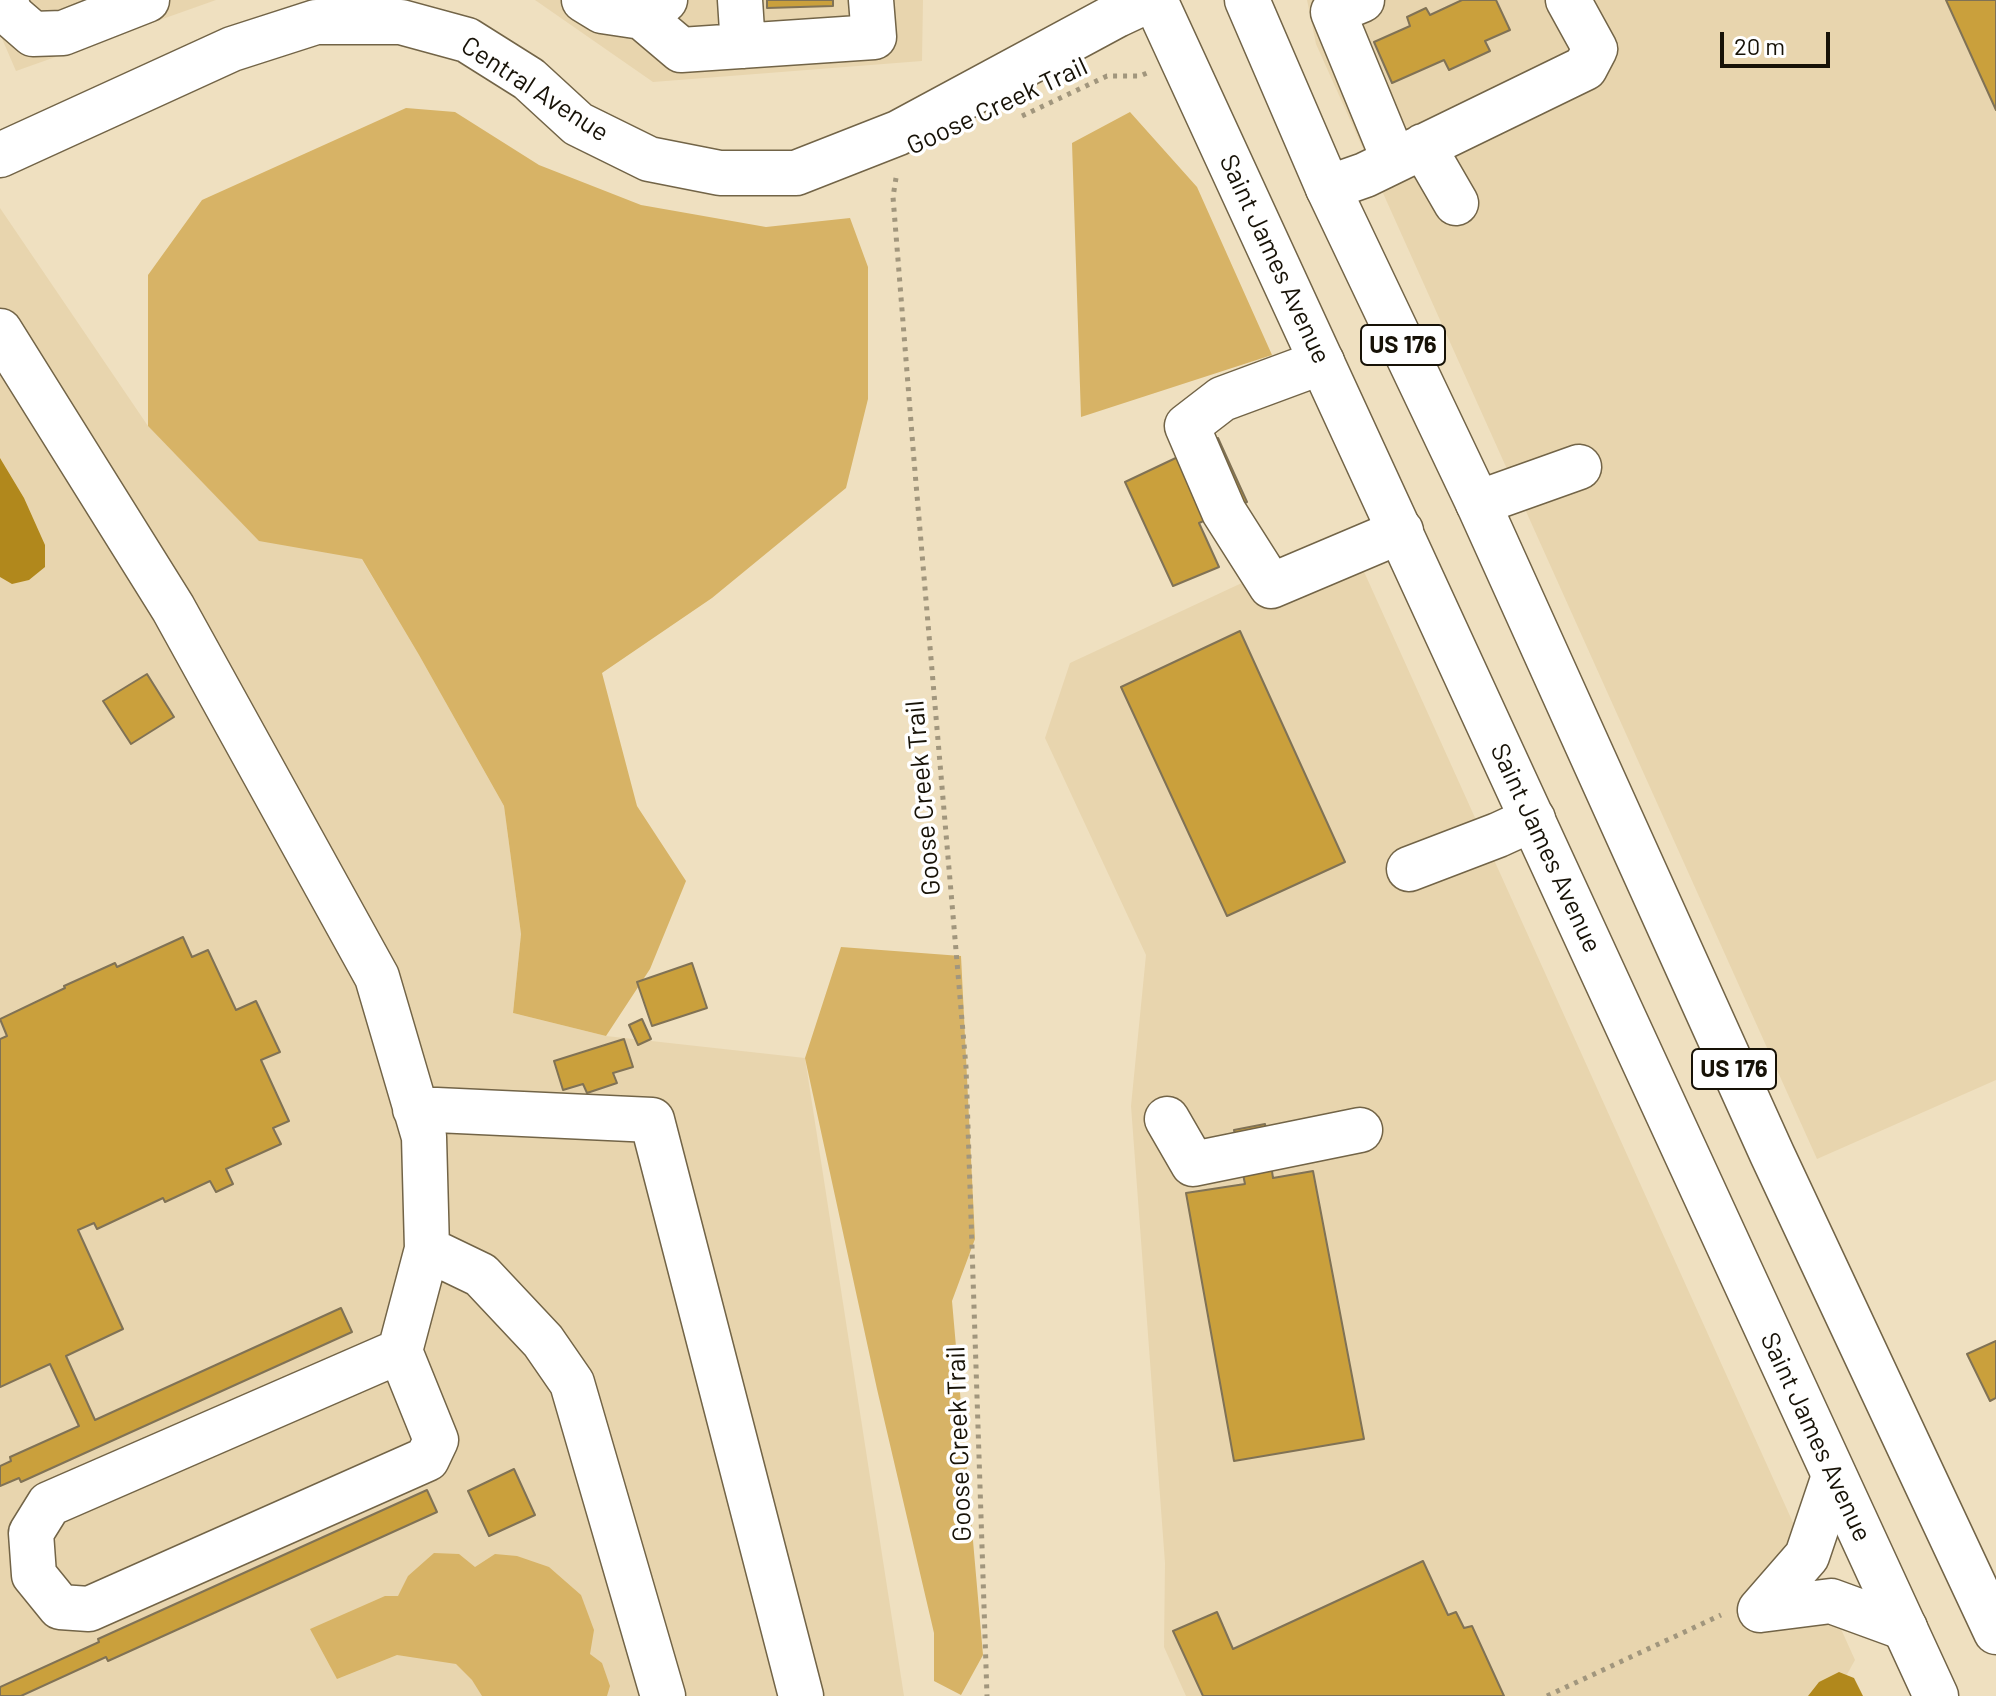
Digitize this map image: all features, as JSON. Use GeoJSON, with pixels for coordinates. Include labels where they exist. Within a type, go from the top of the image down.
{"type":"FeatureCollection","features":[{"type":"Feature","properties":{"kind":"main road"},"geometry":{"type":"LineString","coordinates":[[5,0],[11,15],[33,34],[63,33],[147,0]]}},
{"type":"Feature","properties":{"kind":"main road"},"geometry":{"type":"LineString","coordinates":[[584,0],[602,11],[654,8],[681,50],[874,37],[871,0]]}},
{"type":"Feature","properties":{"kind":"main road"},"geometry":{"type":"LineString","coordinates":[[740,0],[743,46]]}},
{"type":"Feature","properties":{"kind":"main road","name":"Central Avenue"},"geometry":{"type":"LineString","coordinates":[[0,155],[232,49],[316,22],[402,11],[467,40],[529,79],[578,124],[649,159],[720,173],[796,173],[898,133],[1117,15],[1152,0]]}},
{"type":"Feature","properties":{"kind":"main road","name":"Saint James Avenue"},"geometry":{"type":"LineString","coordinates":[[1152,0],[1401,531],[1936,1696]]}},
{"type":"Feature","properties":{"kind":"main road","name":"US 176"},"geometry":{"type":"LineString","coordinates":[[1247,0],[1328,188],[1478,503],[1772,1154],[1996,1632]]}},
{"type":"Feature","properties":{"kind":"main road"},"geometry":{"type":"LineString","coordinates":[[1362,0],[1333,12],[1409,153],[1456,203]]}},
{"type":"Feature","properties":{"kind":"main road"},"geometry":{"type":"LineString","coordinates":[[1328,188],[1365,175],[1585,68],[1595,49],[1568,0]]}},
{"type":"Feature","properties":{"kind":"main road"},"geometry":{"type":"LineString","coordinates":[[0,331],[173,608],[377,977],[424,1137],[427,1249],[400,1351],[436,1440],[427,1459],[89,1609],[60,1607],[34,1575],[31,1533],[49,1504],[400,1351]]}},
{"type":"Feature","properties":{"kind":"main road"},"geometry":{"type":"LineString","coordinates":[[1322,362],[1222,399],[1187,426],[1224,512],[1271,586],[1401,531]]}},
{"type":"Feature","properties":{"kind":"main road"},"geometry":{"type":"LineString","coordinates":[[1478,503],[1579,467]]}},
{"type":"Feature","properties":{"kind":"main road"},"geometry":{"type":"LineString","coordinates":[[1409,869],[1533,819]]}},
{"type":"Feature","properties":{"kind":"main road"},"geometry":{"type":"LineString","coordinates":[[415,1109],[652,1120],[801,1696]]}},
{"type":"Feature","properties":{"kind":"main road"},"geometry":{"type":"LineString","coordinates":[[1167,1119],[1193,1164],[1360,1130]]}},
{"type":"Feature","properties":{"kind":"main road"},"geometry":{"type":"LineString","coordinates":[[427,1249],[481,1275],[543,1341],[572,1383],[663,1696]]}},
{"type":"Feature","properties":{"kind":"main road"},"geometry":{"type":"LineString","coordinates":[[1834,1476],[1807,1556],[1760,1610],[1831,1601],[1905,1628]]}},
{"type":"Feature","properties":{"kind":"path","name":"Goose Creek Trail"},"geometry":{"type":"LineString","coordinates":[[1009,122],[1107,76],[1140,76],[1151,71]]}},
{"type":"Feature","properties":{"kind":"path","name":"Goose Creek Trail"},"geometry":{"type":"LineString","coordinates":[[897,175],[893,197],[966,1067],[987,1696]]}},
{"type":"Feature","properties":{"kind":"path"},"geometry":{"type":"LineString","coordinates":[[1547,1696],[1719,1617],[1728,1609]]}},
{"type":"Feature","properties":{"kind":"shaded area"},"geometry":{"type":"Polygon","coordinates":[[[0,0],[216,0],[16,71],[0,34],[0,0]]]}},
{"type":"Feature","properties":{"kind":"shaded area"},"geometry":{"type":"Polygon","coordinates":[[[535,0],[923,0],[922,61],[653,82],[535,0]]]}},
{"type":"Feature","properties":{"kind":"shaded area"},"geometry":{"type":"Polygon","coordinates":[[[1307,0],[1996,0],[1996,1080],[1817,1159],[1316,44],[1307,0]]]}},
{"type":"Feature","properties":{"kind":"shaded area"},"geometry":{"type":"Polygon","coordinates":[[[406,108],[455,112],[539,165],[641,205],[766,227],[850,218],[868,267],[868,399],[846,488],[712,598],[602,673],[637,806],[686,881],[650,969],[606,1036],[513,1013],[521,934],[504,806],[362,559],[259,541],[148,426],[148,275],[202,200],[406,108]]]}},
{"type":"Feature","properties":{"kind":"shaded area"},"geometry":{"type":"Polygon","coordinates":[[[1130,112],[1197,187],[1272,355],[1081,417],[1072,143],[1130,112]]]}},
{"type":"Feature","properties":{"kind":"shaded area"},"geometry":{"type":"Polygon","coordinates":[[[0,208],[148,426],[259,540],[361,558],[504,806],[521,934],[513,1013],[606,1036],[805,1058],[904,1696],[0,1696],[0,208]]]}},
{"type":"Feature","properties":{"kind":"shaded area"},"geometry":{"type":"Polygon","coordinates":[[[0,458],[24,498],[45,545],[45,567],[29,580],[12,584],[0,577],[0,458]]]}},
{"type":"Feature","properties":{"kind":"shaded area"},"geometry":{"type":"Polygon","coordinates":[[[1347,534],[1855,1660],[1835,1696],[1186,1696],[1164,1647],[1165,1563],[1131,1106],[1146,955],[1045,738],[1070,663],[1347,534]]]}},
{"type":"Feature","properties":{"kind":"shaded area"},"geometry":{"type":"Polygon","coordinates":[[[841,947],[961,956],[975,1239],[952,1301],[983,1655],[961,1695],[934,1681],[934,1633],[805,1058],[841,947]]]}},
{"type":"Feature","properties":{"kind":"shaded area"},"geometry":{"type":"Polygon","coordinates":[[[434,1553],[459,1554],[475,1567],[495,1554],[517,1556],[549,1567],[581,1595],[594,1630],[590,1654],[602,1663],[610,1686],[607,1696],[482,1696],[456,1664],[397,1655],[337,1679],[310,1629],[385,1596],[398,1596],[408,1576],[434,1553]]]}},
{"type":"Feature","properties":{"kind":"shaded area"},"geometry":{"type":"Polygon","coordinates":[[[1839,1672],[1854,1678],[1863,1696],[1808,1696],[1819,1682],[1839,1672]]]}},
{"type":"Feature","properties":{"kind":"building"},"geometry":{"type":"Polygon","coordinates":[[[767,0],[833,0],[833,6],[767,8],[767,0]]]}},
{"type":"Feature","properties":{"kind":"building"},"geometry":{"type":"Polygon","coordinates":[[[1462,0],[1496,0],[1510,30],[1485,41],[1490,51],[1449,70],[1444,60],[1392,83],[1374,42],[1410,26],[1407,17],[1426,8],[1430,15],[1462,0]]]}},
{"type":"Feature","properties":{"kind":"building"},"geometry":{"type":"Polygon","coordinates":[[[1946,0],[1996,0],[1996,110],[1946,0]]]}},
{"type":"Feature","properties":{"kind":"building"},"geometry":{"type":"Polygon","coordinates":[[[1218,438],[1247,502],[1199,523],[1219,567],[1173,586],[1125,482],[1218,438]]]}},
{"type":"Feature","properties":{"kind":"building"},"geometry":{"type":"Polygon","coordinates":[[[1240,631],[1345,862],[1227,916],[1121,687],[1240,631]]]}},
{"type":"Feature","properties":{"kind":"building"},"geometry":{"type":"Polygon","coordinates":[[[147,674],[174,717],[131,744],[103,701],[147,674]]]}},
{"type":"Feature","properties":{"kind":"building"},"geometry":{"type":"Polygon","coordinates":[[[183,937],[192,957],[208,950],[236,1010],[256,1001],[280,1052],[261,1060],[289,1121],[273,1128],[281,1144],[226,1169],[233,1184],[216,1192],[210,1181],[165,1202],[163,1198],[97,1229],[94,1223],[78,1230],[123,1329],[66,1356],[95,1420],[341,1308],[352,1332],[21,1482],[19,1478],[0,1486],[0,1466],[11,1461],[10,1457],[79,1426],[50,1364],[0,1387],[0,1039],[7,1036],[0,1019],[115,963],[117,967],[183,937]]]}},
{"type":"Feature","properties":{"kind":"building"},"geometry":{"type":"Polygon","coordinates":[[[692,963],[707,1008],[652,1026],[637,982],[692,963]]]}},
{"type":"Feature","properties":{"kind":"building"},"geometry":{"type":"Polygon","coordinates":[[[642,1019],[651,1039],[638,1045],[629,1025],[642,1019]]]}},
{"type":"Feature","properties":{"kind":"building"},"geometry":{"type":"Polygon","coordinates":[[[624,1039],[633,1067],[613,1073],[617,1083],[587,1093],[583,1084],[563,1090],[554,1061],[624,1039]]]}},
{"type":"Feature","properties":{"kind":"building"},"geometry":{"type":"Polygon","coordinates":[[[1265,1124],[1273,1178],[1313,1171],[1364,1439],[1234,1461],[1186,1193],[1245,1184],[1234,1130],[1265,1124]]]}},
{"type":"Feature","properties":{"kind":"building"},"geometry":{"type":"Polygon","coordinates":[[[1996,1341],[1996,1398],[1990,1401],[1967,1354],[1996,1341]]]}},
{"type":"Feature","properties":{"kind":"building"},"geometry":{"type":"Polygon","coordinates":[[[514,1469],[535,1515],[489,1536],[468,1491],[514,1469]]]}},
{"type":"Feature","properties":{"kind":"building"},"geometry":{"type":"Polygon","coordinates":[[[427,1490],[437,1512],[108,1661],[106,1657],[21,1696],[0,1696],[0,1687],[99,1642],[98,1639],[427,1490]]]}},
{"type":"Feature","properties":{"kind":"building"},"geometry":{"type":"Polygon","coordinates":[[[1423,1561],[1448,1615],[1456,1612],[1464,1628],[1472,1626],[1504,1696],[1203,1696],[1173,1631],[1217,1612],[1233,1649],[1423,1561]]]}}]}
